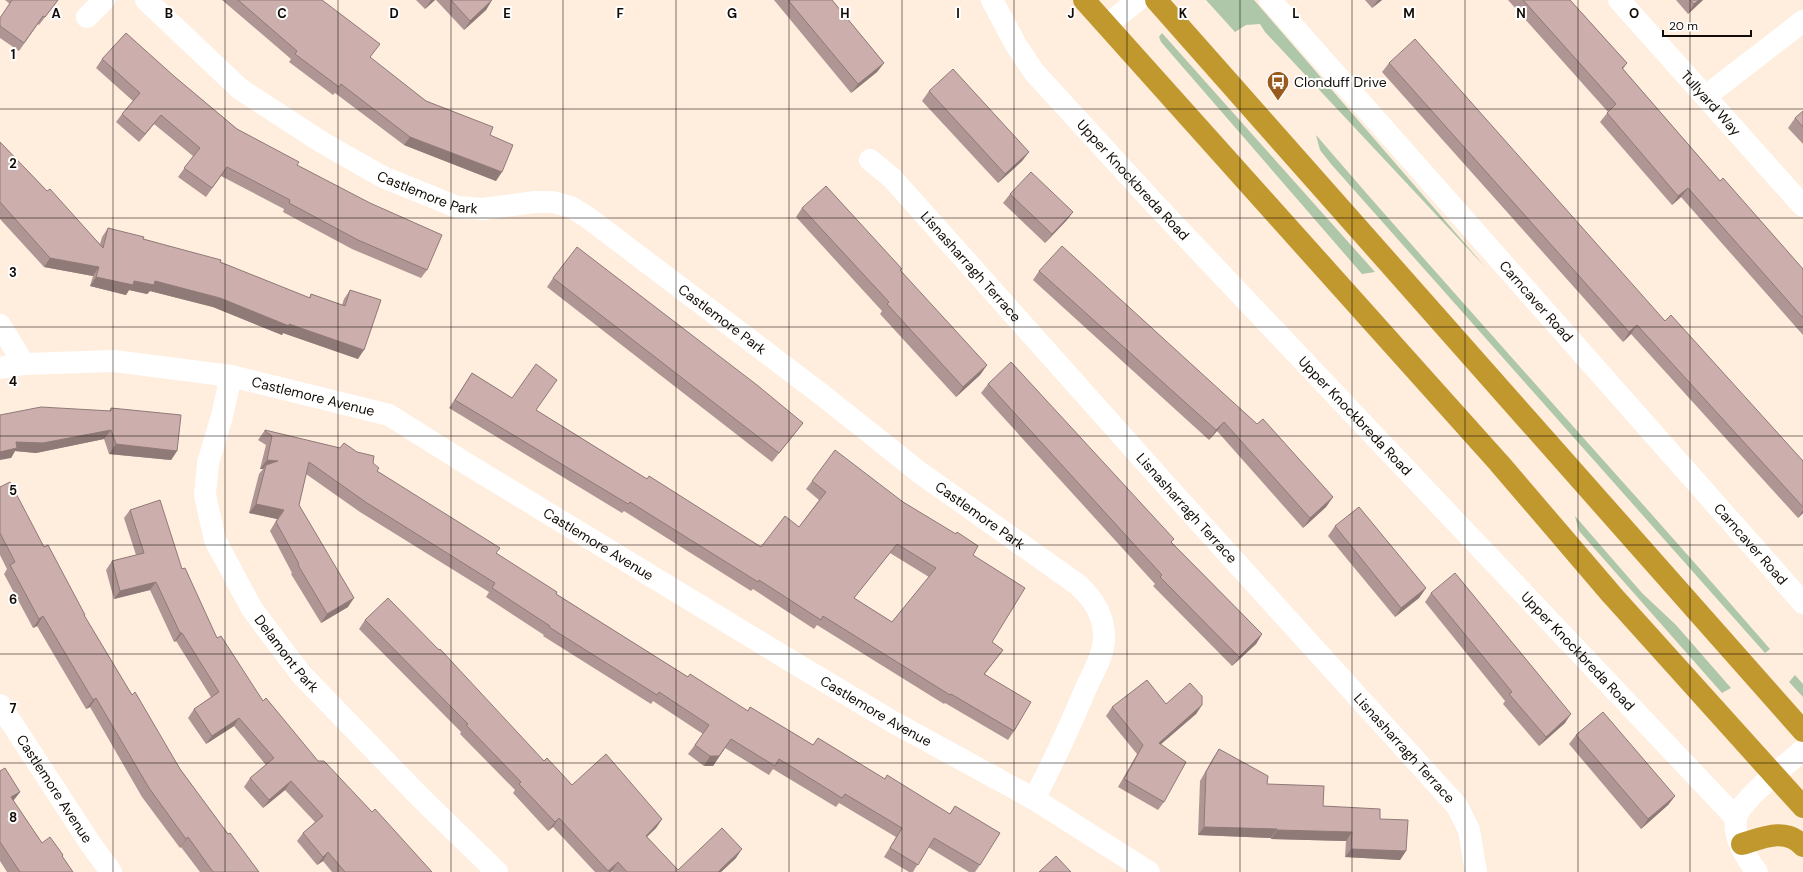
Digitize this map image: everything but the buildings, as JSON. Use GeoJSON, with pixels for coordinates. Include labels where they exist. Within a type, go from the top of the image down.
{"type":"FeatureCollection","features":[{"type":"Feature","properties":{"kind":"highway"},"geometry":{"type":"LineString","coordinates":[[1084,0],[1499,463],[1612,595],[1803,807]]}},
{"type":"Feature","properties":{"kind":"highway"},"geometry":{"type":"LineString","coordinates":[[1156,0],[1803,731]]}},
{"type":"Feature","properties":{"kind":"highway"},"geometry":{"type":"LineString","coordinates":[[1742,844],[1769,836],[1781,835],[1789,836],[1803,846]]}},
{"type":"Feature","properties":{"kind":"street"},"geometry":{"type":"LineString","coordinates":[[87,17],[104,0]]}},
{"type":"Feature","properties":{"kind":"street","name":"Castlemore Park"},"geometry":{"type":"LineString","coordinates":[[146,0],[240,89],[323,143],[383,177],[458,207],[483,209],[535,202],[553,202],[571,208],[587,217],[821,394],[918,472],[1077,584],[1090,595],[1098,609],[1103,624],[1104,640],[1101,654],[1069,727],[1034,799]]}},
{"type":"Feature","properties":{"kind":"street","name":"Upper Knockbreda Road"},"geometry":{"type":"LineString","coordinates":[[992,0],[1016,44],[1034,72],[1153,202],[1736,818]]}},
{"type":"Feature","properties":{"kind":"street"},"geometry":{"type":"LineString","coordinates":[[1107,25],[1138,0]]}},
{"type":"Feature","properties":{"kind":"street","name":"Carncaver Road"},"geometry":{"type":"LineString","coordinates":[[1270,0],[1803,603]]}},
{"type":"Feature","properties":{"kind":"street","name":"Tullyard Way"},"geometry":{"type":"LineString","coordinates":[[1619,0],[1803,206]]}},
{"type":"Feature","properties":{"kind":"street"},"geometry":{"type":"LineString","coordinates":[[1706,96],[1803,21]]}},
{"type":"Feature","properties":{"kind":"street","name":"Lisnasharragh Terrace"},"geometry":{"type":"LineString","coordinates":[[870,160],[892,178],[1174,494],[1457,806],[1469,830],[1476,872]]}},
{"type":"Feature","properties":{"kind":"street"},"geometry":{"type":"LineString","coordinates":[[0,325],[24,364]]}},
{"type":"Feature","properties":{"kind":"street","name":"Castlemore Avenue"},"geometry":{"type":"LineString","coordinates":[[0,368],[24,364],[114,362],[230,376],[389,415],[467,464],[893,722],[1034,799],[1148,872]]}},
{"type":"Feature","properties":{"kind":"street","name":"Delamont Park"},"geometry":{"type":"LineString","coordinates":[[230,376],[222,416],[208,463],[206,495],[215,540],[252,609],[300,674],[421,798],[497,872]]}},
{"type":"Feature","properties":{"kind":"street","name":"Castlemore Avenue"},"geometry":{"type":"LineString","coordinates":[[0,705],[90,843],[111,872]]}},
{"type":"Feature","properties":{"kind":"street"},"geometry":{"type":"LineString","coordinates":[[1758,872],[1750,862],[1742,844],[1736,829],[1736,818],[1743,804],[1803,750]]}},
{"type":"Feature","properties":{"kind":"green space"},"geometry":{"type":"Polygon","coordinates":[[[1206,0],[1254,0],[1486,268],[1265,32],[1260,24],[1246,25],[1235,32],[1206,0]]]}},
{"type":"Feature","properties":{"kind":"green space"},"geometry":{"type":"Polygon","coordinates":[[[1162,33],[1375,272],[1362,274],[1161,42],[1159,37],[1162,33]]]}},
{"type":"Feature","properties":{"kind":"green space"},"geometry":{"type":"Polygon","coordinates":[[[1316,135],[1770,649],[1765,653],[1331,164],[1320,150],[1316,135]]]}},
{"type":"Feature","properties":{"kind":"green space"},"geometry":{"type":"Polygon","coordinates":[[[1575,516],[1642,593],[1676,625],[1731,688],[1722,693],[1579,531],[1575,516]]]}},
{"type":"Feature","properties":{"kind":"green space"},"geometry":{"type":"Polygon","coordinates":[[[1795,675],[1803,684],[1803,697],[1789,682],[1795,675]]]}},
{"type":"Feature","properties":{"kind":"place","name":"Clonduff Drive"},"geometry":{"type":"Point","coordinates":[1278,102]}}]}
